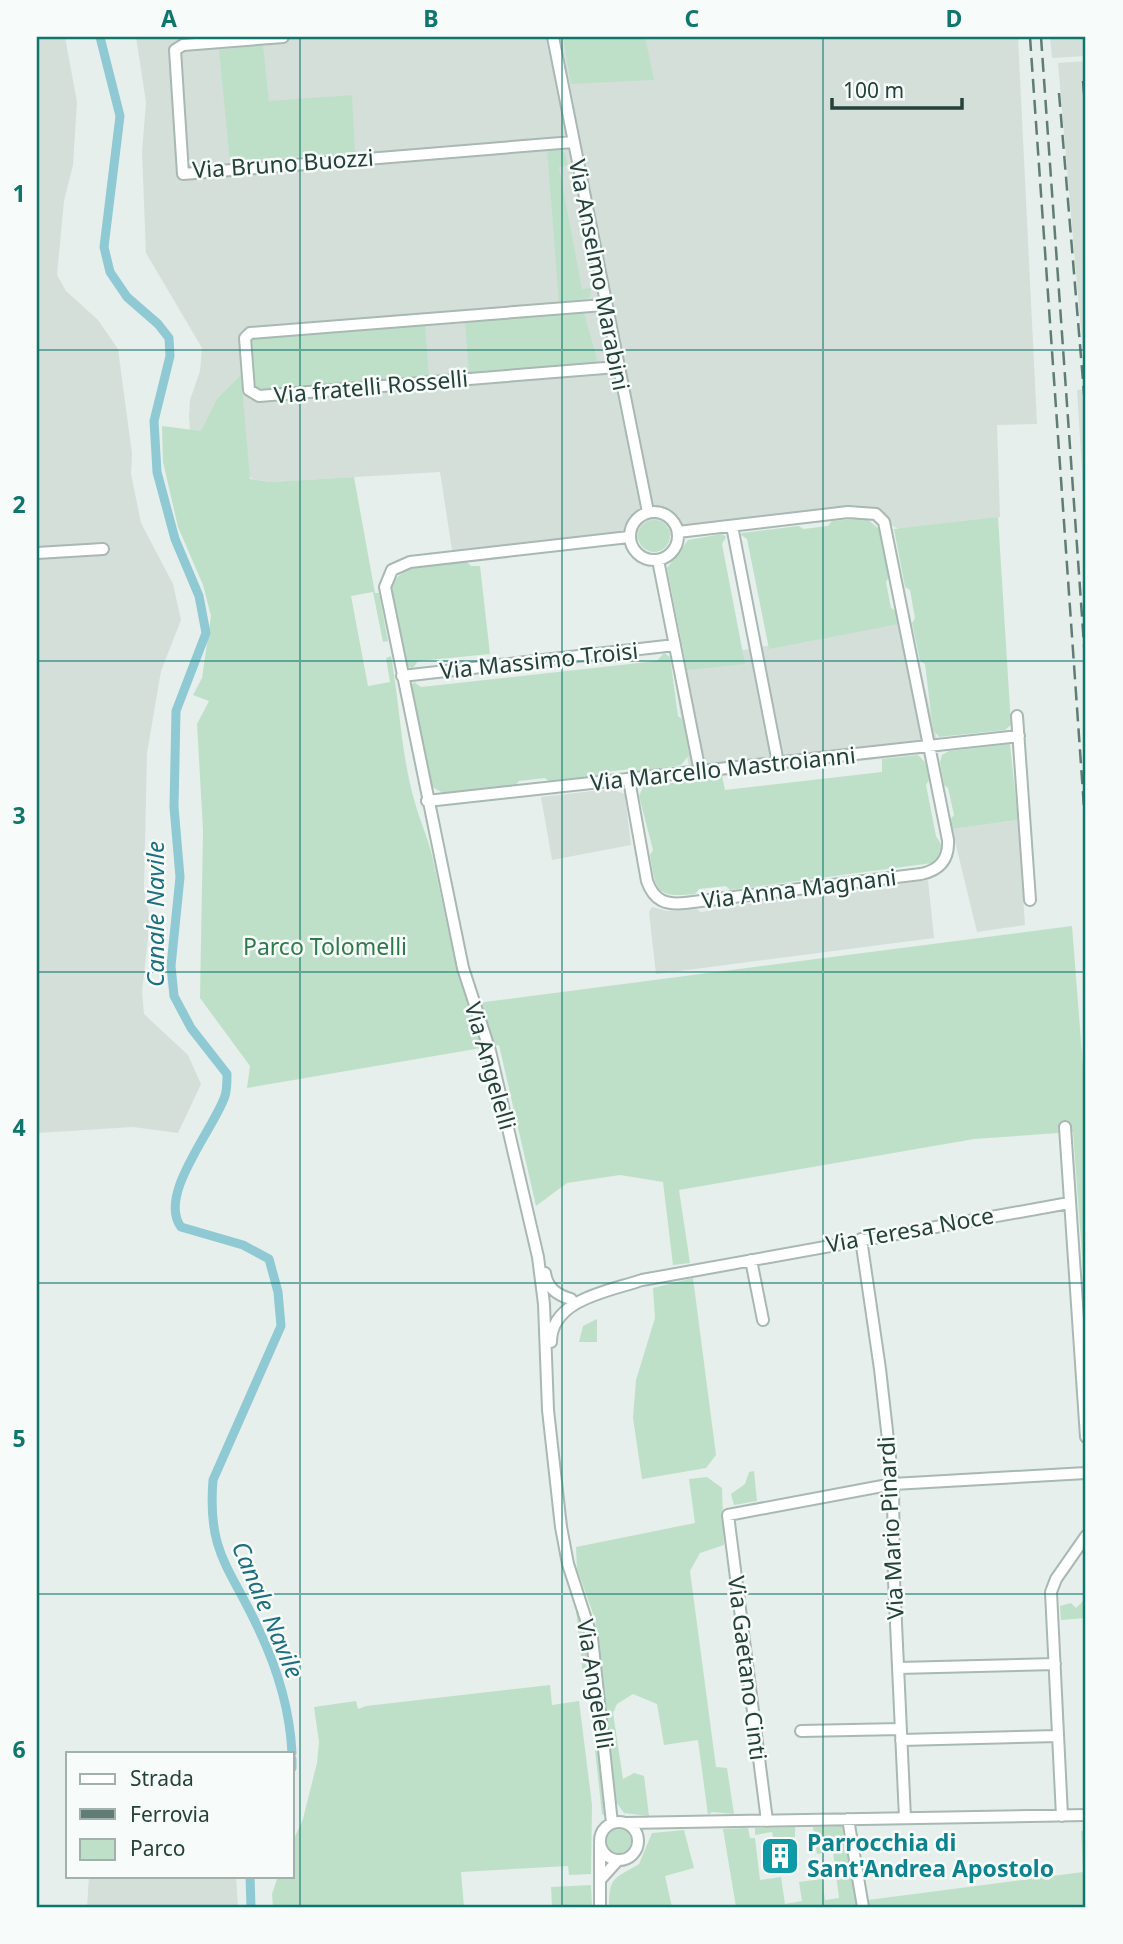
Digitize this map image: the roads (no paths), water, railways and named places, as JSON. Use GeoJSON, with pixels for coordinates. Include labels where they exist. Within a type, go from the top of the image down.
{"type":"FeatureCollection","features":[{"type":"Feature","properties":{"kind":"street","name":"Via Bruno Buozzi"},"geometry":{"type":"LineString","coordinates":[[283,37],[183,45],[175,50],[183,174],[573,142]]}},
{"type":"Feature","properties":{"kind":"street","name":"Via Anselmo Marabini"},"geometry":{"type":"LineString","coordinates":[[553,37],[604,305],[648,512]]}},
{"type":"Feature","properties":{"kind":"street","name":"Via fratelli Rosselli"},"geometry":{"type":"LineString","coordinates":[[604,305],[250,333],[245,343],[249,390],[258,396],[617,367]]}},
{"type":"Feature","properties":{"kind":"street"},"geometry":{"type":"LineString","coordinates":[[648,512],[663,513],[676,524],[678,532],[675,549],[658,560],[641,557],[635,552],[629,537],[633,524],[648,512]]}},
{"type":"Feature","properties":{"kind":"street"},"geometry":{"type":"LineString","coordinates":[[678,532],[848,512],[876,514],[884,523],[929,746]]}},
{"type":"Feature","properties":{"kind":"street"},"geometry":{"type":"LineString","coordinates":[[732,526],[778,763]]}},
{"type":"Feature","properties":{"kind":"street","name":"Via Angelelli"},"geometry":{"type":"LineString","coordinates":[[620,1823],[612,1802],[592,1638],[563,1545],[547,1402],[544,1304],[533,1238],[490,1051],[463,968],[385,587],[392,570],[398,566],[629,537]]}},
{"type":"Feature","properties":{"kind":"street"},"geometry":{"type":"LineString","coordinates":[[37,553],[103,549]]}},
{"type":"Feature","properties":{"kind":"street"},"geometry":{"type":"LineString","coordinates":[[658,560],[700,772]]}},
{"type":"Feature","properties":{"kind":"street","name":"Via Massimo Troisi"},"geometry":{"type":"LineString","coordinates":[[402,676],[675,645]]}},
{"type":"Feature","properties":{"kind":"street"},"geometry":{"type":"LineString","coordinates":[[1017,716],[1030,900]]}},
{"type":"Feature","properties":{"kind":"street","name":"Via Marcello Mastroianni"},"geometry":{"type":"LineString","coordinates":[[427,801],[1018,736]]}},
{"type":"Feature","properties":{"kind":"street","name":"Via Anna Magnani"},"geometry":{"type":"LineString","coordinates":[[629,780],[651,892],[664,902],[685,903],[921,874],[937,867],[943,863],[948,848],[929,746]]}},
{"type":"Feature","properties":{"kind":"street"},"geometry":{"type":"LineString","coordinates":[[1065,1127],[1086,1437]]}},
{"type":"Feature","properties":{"kind":"street","name":"Via Teresa Noce"},"geometry":{"type":"LineString","coordinates":[[544,1304],[573,1303],[642,1280],[1069,1203]]}},
{"type":"Feature","properties":{"kind":"street"},"geometry":{"type":"LineString","coordinates":[[533,1238],[541,1253],[546,1281],[555,1293],[573,1303],[555,1322],[551,1334],[552,1366],[547,1402]]}},
{"type":"Feature","properties":{"kind":"street","name":"Via Mario Pinardi"},"geometry":{"type":"LineString","coordinates":[[860,1239],[880,1369],[893,1484],[905,1818]]}},
{"type":"Feature","properties":{"kind":"street"},"geometry":{"type":"LineString","coordinates":[[751,1260],[763,1320]]}},
{"type":"Feature","properties":{"kind":"street"},"geometry":{"type":"LineString","coordinates":[[893,1484],[1086,1473]]}},
{"type":"Feature","properties":{"kind":"street","name":"Via Gaetano Cinti"},"geometry":{"type":"LineString","coordinates":[[766,1821],[728,1515],[893,1484]]}},
{"type":"Feature","properties":{"kind":"street"},"geometry":{"type":"LineString","coordinates":[[1062,1816],[1053,1586],[1086,1536]]}},
{"type":"Feature","properties":{"kind":"street"},"geometry":{"type":"LineString","coordinates":[[898,1668],[1055,1664]]}},
{"type":"Feature","properties":{"kind":"street"},"geometry":{"type":"LineString","coordinates":[[801,1731],[1058,1736]]}},
{"type":"Feature","properties":{"kind":"street"},"geometry":{"type":"LineString","coordinates":[[600,1907],[598,1857],[603,1831],[620,1823],[1086,1815]]}},
{"type":"Feature","properties":{"kind":"street"},"geometry":{"type":"LineString","coordinates":[[848,1819],[863,1907]]}},
{"type":"Feature","properties":{"kind":"street"},"geometry":{"type":"LineString","coordinates":[[620,1823],[638,1837]]}},
{"type":"Feature","properties":{"kind":"street"},"geometry":{"type":"LineString","coordinates":[[600,1880],[618,1860],[633,1853],[638,1837],[657,1823]]}},
{"type":"Feature","properties":{"kind":"street"},"geometry":{"type":"LineString","coordinates":[[600,1844],[606,1855],[618,1860]]}},
{"type":"Feature","properties":{"kind":"waterway","name":"Canale Navile"},"geometry":{"type":"LineString","coordinates":[[100,37],[120,116],[104,247],[110,272],[127,297],[158,324],[169,338],[170,356],[154,421],[157,472],[175,539],[199,596],[206,633],[176,711],[174,807],[180,877],[171,966],[174,996],[191,1028],[227,1074],[227,1085],[219,1110],[181,1180],[176,1198],[176,1214],[181,1227],[243,1245],[269,1259],[278,1292],[281,1326],[213,1480],[212,1505],[214,1526],[223,1560],[259,1630],[277,1675],[289,1721],[292,1752]]}},
{"type":"Feature","properties":{"kind":"waterway","name":"Canale Navile"},"geometry":{"type":"LineString","coordinates":[[250,1878],[251,1907]]}},
{"type":"Feature","properties":{"kind":"railway"},"geometry":{"type":"LineString","coordinates":[[1030,37],[1086,836]]}},
{"type":"Feature","properties":{"kind":"railway"},"geometry":{"type":"LineString","coordinates":[[1041,37],[1086,673]]}},
{"type":"Feature","properties":{"kind":"railway"},"geometry":{"type":"LineString","coordinates":[[1083,81],[1086,117]]}},
{"type":"Feature","properties":{"kind":"railway"},"geometry":{"type":"LineString","coordinates":[[1059,93],[1086,417]]}},
{"type":"Feature","properties":{"kind":"railway"},"geometry":{"type":"LineString","coordinates":[[1086,175],[1086,183]]}},
{"type":"Feature","properties":{"kind":"place","name":"Parrocchia di Sant'Andrea Apostolo"},"geometry":{"type":"Point","coordinates":[780,1856]}},
{"type":"Feature","properties":{"kind":"park label","name":"Parco Tolomelli"},"geometry":{"type":"Point","coordinates":[325,947]}}]}
